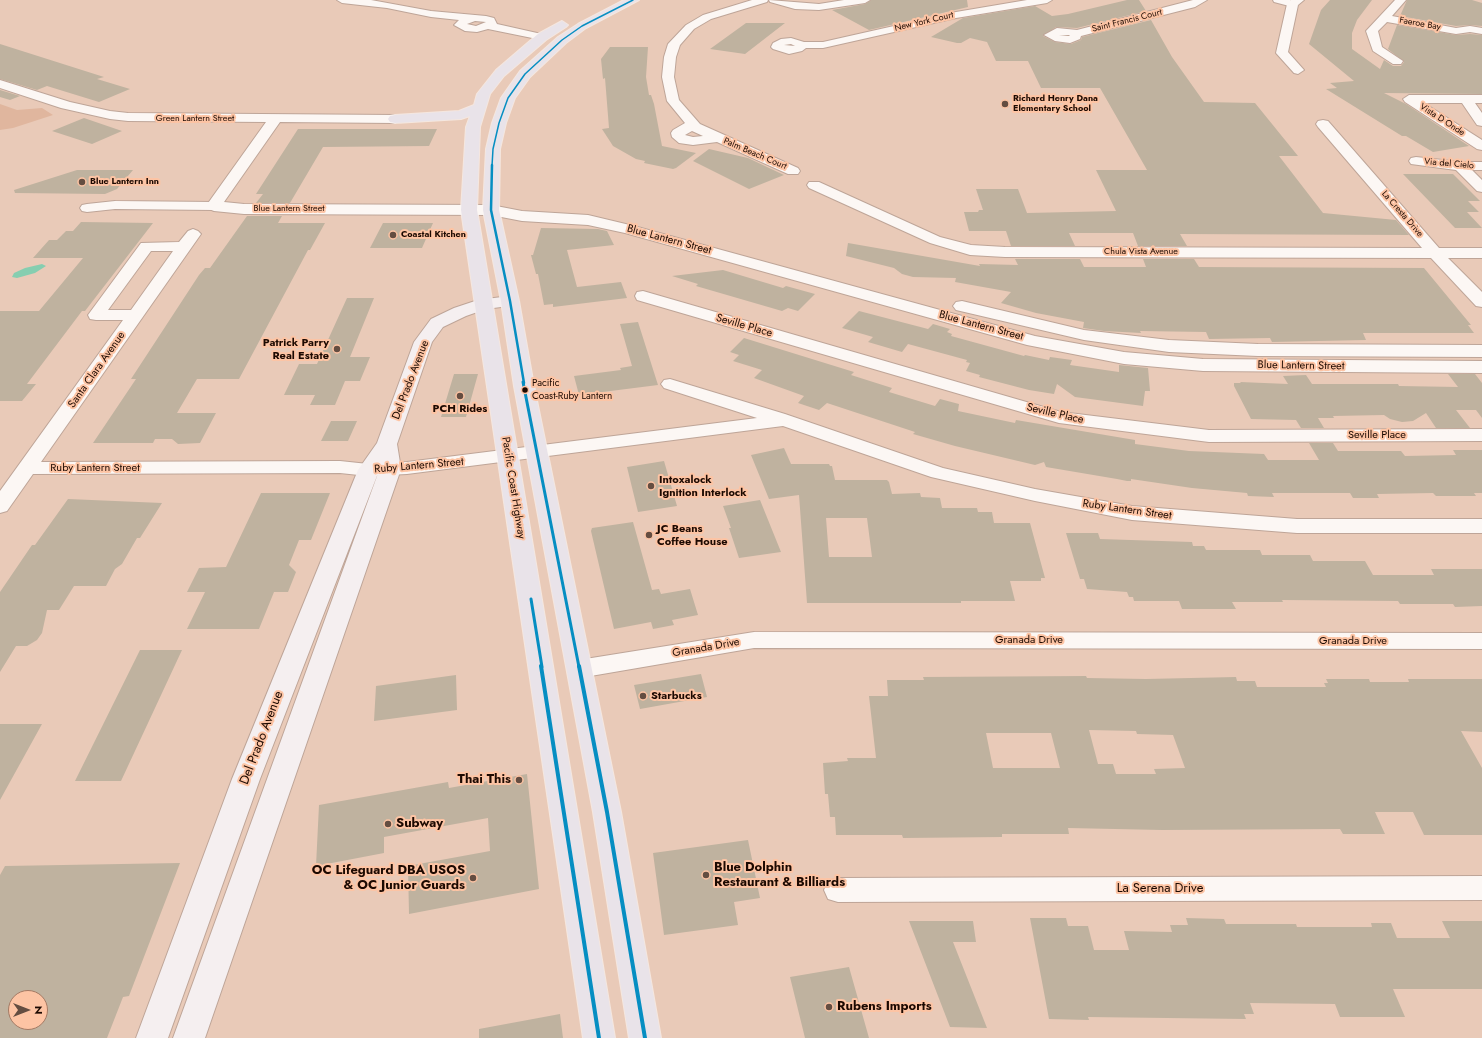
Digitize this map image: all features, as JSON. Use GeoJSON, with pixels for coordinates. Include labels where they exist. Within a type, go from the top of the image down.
{"type":"FeatureCollection","features":[{"type":"Feature","properties":{"kind":"highway","name":"Pacific Coast Highway"},"geometry":{"type":"LineString","coordinates":[[599,1038],[469,210],[470,149],[472,128],[484,94],[500,73],[542,37],[582,13],[608,0]]}},
{"type":"Feature","properties":{"kind":"highway"},"geometry":{"type":"LineString","coordinates":[[626,0],[569,27],[542,37],[542,44],[538,51],[505,91],[500,104],[493,149],[491,210],[510,300],[524,386],[607,812],[645,1038]]}},
{"type":"Feature","properties":{"kind":"highway"},"geometry":{"type":"LineString","coordinates":[[498,123],[508,98],[525,74],[552,48],[582,26],[633,0]]}},
{"type":"Feature","properties":{"kind":"highway"},"geometry":{"type":"LineString","coordinates":[[395,119],[461,115],[478,108]]}},
{"type":"Feature","properties":{"kind":"main road","name":"Del Prado Avenue"},"geometry":{"type":"LineString","coordinates":[[189,1038],[380,470],[387,444],[423,342],[437,323],[460,312],[484,304],[510,300]]}},
{"type":"Feature","properties":{"kind":"main road","name":"Del Prado Avenue"},"geometry":{"type":"LineString","coordinates":[[152,1038],[246,779],[380,470]]}},
{"type":"Feature","properties":{"kind":"street"},"geometry":{"type":"LineString","coordinates":[[342,0],[387,5],[431,14],[490,20],[492,24],[489,26]]}},
{"type":"Feature","properties":{"kind":"street","name":"Palm Beach Court"},"geometry":{"type":"LineString","coordinates":[[763,0],[707,17],[690,28],[674,44],[670,57],[668,77],[673,100],[692,125],[678,133],[679,138],[693,141],[716,138],[741,147],[793,171]]}},
{"type":"Feature","properties":{"kind":"street"},"geometry":{"type":"LineString","coordinates":[[774,0],[795,6],[819,7],[865,0]]}},
{"type":"Feature","properties":{"kind":"street","name":"New York Court"},"geometry":{"type":"LineString","coordinates":[[802,45],[822,45],[956,15],[1047,0]]}},
{"type":"Feature","properties":{"kind":"street","name":"Saint Francis Court"},"geometry":{"type":"LineString","coordinates":[[1075,34],[1191,5],[1202,0]]}},
{"type":"Feature","properties":{"kind":"street"},"geometry":{"type":"LineString","coordinates":[[1278,0],[1296,2],[1282,53],[1298,70]]}},
{"type":"Feature","properties":{"kind":"street"},"geometry":{"type":"LineString","coordinates":[[1397,61],[1377,49],[1372,31],[1401,0]]}},
{"type":"Feature","properties":{"kind":"street"},"geometry":{"type":"LineString","coordinates":[[431,14],[470,29],[489,26],[542,37]]}},
{"type":"Feature","properties":{"kind":"street"},"geometry":{"type":"LineString","coordinates":[[460,25],[464,21],[475,18]]}},
{"type":"Feature","properties":{"kind":"street","name":"Faeroe Bay"},"geometry":{"type":"LineString","coordinates":[[1384,18],[1456,31],[1470,29],[1482,31]]}},
{"type":"Feature","properties":{"kind":"street","name":"Faeroe Bay"},"geometry":{"type":"LineString","coordinates":[[1456,31],[1450,34],[1458,37],[1482,41]]}},
{"type":"Feature","properties":{"kind":"street","name":"Green Lantern Street"},"geometry":{"type":"LineString","coordinates":[[0,84],[66,104],[110,115],[149,118],[395,119]]}},
{"type":"Feature","properties":{"kind":"street","name":"Vista D Onde"},"geometry":{"type":"LineString","coordinates":[[1482,99],[1409,99],[1482,146]]}},
{"type":"Feature","properties":{"kind":"street"},"geometry":{"type":"LineString","coordinates":[[1466,99],[1482,122]]}},
{"type":"Feature","properties":{"kind":"street"},"geometry":{"type":"LineString","coordinates":[[214,206],[275,119]]}},
{"type":"Feature","properties":{"kind":"street","name":"La Cresta Drive"},"geometry":{"type":"LineString","coordinates":[[1323,124],[1436,253],[1482,302]]}},
{"type":"Feature","properties":{"kind":"street","name":"Via del Cielo"},"geometry":{"type":"LineString","coordinates":[[1416,161],[1460,166],[1482,166]]}},
{"type":"Feature","properties":{"kind":"street"},"geometry":{"type":"LineString","coordinates":[[1460,166],[1482,188]]}},
{"type":"Feature","properties":{"kind":"street","name":"Chula Vista Avenue"},"geometry":{"type":"LineString","coordinates":[[814,185],[935,240],[970,250],[1005,252],[1482,253]]}},
{"type":"Feature","properties":{"kind":"street","name":"Blue Lantern Street"},"geometry":{"type":"LineString","coordinates":[[491,210],[519,203],[581,206],[620,212],[953,303],[1042,326],[1084,335],[1169,346],[1258,350],[1482,351]]}},
{"type":"Feature","properties":{"kind":"street","name":"Blue Lantern Street"},"geometry":{"type":"LineString","coordinates":[[87,208],[115,205],[214,206],[244,209],[491,210],[522,216],[588,220],[628,229],[1033,341],[1085,352],[1124,358],[1203,365],[1482,367]]}},
{"type":"Feature","properties":{"kind":"street","name":"Santa Clara Avenue"},"geometry":{"type":"LineString","coordinates":[[0,506],[189,241],[147,246],[96,315],[136,315]]}},
{"type":"Feature","properties":{"kind":"street","name":"Seville Place"},"geometry":{"type":"LineString","coordinates":[[643,296],[1059,418],[1209,436],[1482,436]]}},
{"type":"Feature","properties":{"kind":"street","name":"Ruby Lantern Street"},"geometry":{"type":"LineString","coordinates":[[670,384],[784,420],[938,473],[1035,495],[1132,513],[1297,526],[1482,526]]}},
{"type":"Feature","properties":{"kind":"street","name":"Ruby Lantern Street"},"geometry":{"type":"LineString","coordinates":[[27,468],[340,467],[380,470],[508,456],[784,420]]}},
{"type":"Feature","properties":{"kind":"street","name":"Granada Drive"},"geometry":{"type":"LineString","coordinates":[[579,669],[754,640],[1482,641]]}},
{"type":"Feature","properties":{"kind":"street","name":"La Serena Drive"},"geometry":{"type":"LineString","coordinates":[[838,890],[1482,888]]}},
{"type":"Feature","properties":{"kind":"shaded area"},"geometry":{"type":"Polygon","coordinates":[[[0,104],[17,110],[42,108],[53,115],[13,128],[0,130],[0,104]]]}},
{"type":"Feature","properties":{"kind":"shaded area"},"geometry":{"type":"Polygon","coordinates":[[[42,264],[46,266],[35,273],[17,278],[12,277],[14,273],[25,268],[42,264]]]}},
{"type":"Feature","properties":{"kind":"building"},"geometry":{"type":"Polygon","coordinates":[[[871,0],[967,0],[968,7],[869,30],[832,10],[865,4],[871,0]]]}},
{"type":"Feature","properties":{"kind":"building"},"geometry":{"type":"Polygon","coordinates":[[[1127,0],[1139,0],[1146,11],[1077,28],[1056,27],[1043,36],[1055,42],[1071,44],[1081,40],[1082,37],[1151,20],[1172,57],[1204,102],[1255,103],[1298,156],[1279,156],[1323,213],[1396,220],[1409,235],[1180,234],[1187,246],[1138,246],[1133,233],[1069,233],[1075,246],[1011,246],[1006,231],[969,231],[964,212],[978,212],[979,210],[983,210],[976,189],[1018,189],[1027,213],[1116,211],[1096,170],[1147,170],[1100,88],[1041,88],[1028,61],[996,61],[987,42],[970,38],[961,43],[957,43],[931,37],[963,18],[1035,6],[1052,16],[1068,14],[1127,0]]]}},
{"type":"Feature","properties":{"kind":"building"},"geometry":{"type":"Polygon","coordinates":[[[1330,0],[1372,0],[1357,20],[1352,33],[1352,49],[1380,69],[1384,60],[1393,66],[1401,66],[1404,62],[1388,49],[1397,25],[1456,35],[1482,35],[1482,94],[1384,93],[1406,104],[1469,146],[1433,152],[1406,136],[1402,136],[1326,89],[1337,88],[1330,83],[1354,81],[1309,44],[1321,10],[1330,0]]]}},
{"type":"Feature","properties":{"kind":"building"},"geometry":{"type":"Polygon","coordinates":[[[1407,0],[1472,0],[1482,3],[1482,26],[1456,26],[1400,16],[1407,0]]]}},
{"type":"Feature","properties":{"kind":"building"},"geometry":{"type":"Polygon","coordinates":[[[746,23],[785,23],[745,54],[710,49],[746,23]]]}},
{"type":"Feature","properties":{"kind":"building"},"geometry":{"type":"Polygon","coordinates":[[[0,44],[104,77],[97,79],[130,89],[99,102],[47,86],[37,90],[0,79],[0,44]]]}},
{"type":"Feature","properties":{"kind":"building"},"geometry":{"type":"Polygon","coordinates":[[[610,47],[648,47],[646,77],[649,95],[651,95],[654,104],[662,146],[696,153],[676,168],[673,169],[644,163],[645,161],[636,159],[613,146],[602,129],[609,128],[605,78],[603,79],[601,59],[610,47]]]}},
{"type":"Feature","properties":{"kind":"building"},"geometry":{"type":"Polygon","coordinates":[[[0,90],[20,96],[10,100],[0,97],[0,90]]]}},
{"type":"Feature","properties":{"kind":"building"},"geometry":{"type":"Polygon","coordinates":[[[84,118],[122,131],[92,144],[52,131],[84,118]]]}},
{"type":"Feature","properties":{"kind":"building"},"geometry":{"type":"Polygon","coordinates":[[[298,129],[437,129],[429,146],[323,147],[290,203],[256,203],[263,194],[256,194],[298,129]]]}},
{"type":"Feature","properties":{"kind":"building"},"geometry":{"type":"Polygon","coordinates":[[[709,149],[748,158],[784,175],[749,189],[693,161],[709,149]]]}},
{"type":"Feature","properties":{"kind":"building","name":"Blue Lantern Inn"},"geometry":{"type":"Polygon","coordinates":[[[77,170],[133,170],[117,189],[105,194],[15,193],[14,190],[77,170]]]}},
{"type":"Feature","properties":{"kind":"building"},"geometry":{"type":"Polygon","coordinates":[[[1403,174],[1453,174],[1480,201],[1468,201],[1479,212],[1467,212],[1482,228],[1455,228],[1403,174]]]}},
{"type":"Feature","properties":{"kind":"building"},"geometry":{"type":"Polygon","coordinates":[[[247,216],[282,216],[278,223],[325,223],[310,250],[308,250],[239,379],[197,379],[177,413],[216,413],[200,443],[178,444],[172,439],[155,439],[153,443],[93,443],[136,379],[131,379],[199,275],[205,268],[210,268],[247,216]]]}},
{"type":"Feature","properties":{"kind":"building"},"geometry":{"type":"Polygon","coordinates":[[[81,222],[153,223],[85,311],[82,311],[27,384],[36,384],[22,401],[0,401],[0,311],[39,311],[83,258],[33,258],[49,240],[57,240],[66,231],[73,231],[81,222]]]}},
{"type":"Feature","properties":{"kind":"building"},"geometry":{"type":"Polygon","coordinates":[[[383,223],[433,223],[422,248],[370,248],[383,223]]]}},
{"type":"Feature","properties":{"kind":"building"},"geometry":{"type":"Polygon","coordinates":[[[541,228],[598,229],[607,231],[614,245],[567,250],[577,287],[621,282],[627,298],[553,307],[553,304],[544,305],[538,274],[536,274],[531,255],[533,255],[541,228]]]}},
{"type":"Feature","properties":{"kind":"building"},"geometry":{"type":"Polygon","coordinates":[[[848,243],[980,266],[979,264],[1018,265],[1015,259],[1080,259],[1084,267],[1146,267],[1143,259],[1194,259],[1199,267],[1424,268],[1471,325],[1468,325],[1474,333],[1363,333],[1366,340],[1272,342],[1270,338],[1209,339],[1206,332],[1140,331],[1141,333],[1083,328],[1084,322],[1036,313],[1001,303],[1011,292],[955,282],[956,278],[913,277],[902,274],[894,268],[846,256],[848,243]]]}},
{"type":"Feature","properties":{"kind":"building"},"geometry":{"type":"Polygon","coordinates":[[[723,270],[783,288],[786,286],[815,294],[798,311],[788,308],[782,311],[696,286],[698,284],[672,276],[723,270]]]}},
{"type":"Feature","properties":{"kind":"building"},"geometry":{"type":"Polygon","coordinates":[[[347,298],[374,298],[350,357],[370,357],[360,381],[345,381],[335,405],[310,405],[315,395],[284,395],[299,364],[317,364],[347,298]]]}},
{"type":"Feature","properties":{"kind":"building"},"geometry":{"type":"Polygon","coordinates":[[[859,311],[928,329],[933,324],[950,329],[947,332],[952,334],[951,336],[1024,356],[1049,360],[1050,357],[1072,360],[1070,365],[1119,372],[1119,365],[1148,368],[1150,391],[1145,391],[1143,406],[1075,397],[1057,384],[1054,394],[1029,390],[979,377],[980,375],[966,371],[970,363],[966,362],[967,360],[908,344],[902,352],[868,342],[873,337],[842,328],[859,311]]]}},
{"type":"Feature","properties":{"kind":"building"},"geometry":{"type":"Polygon","coordinates":[[[638,322],[658,385],[579,395],[574,376],[621,370],[620,368],[632,366],[620,324],[638,322]]]}},
{"type":"Feature","properties":{"kind":"building"},"geometry":{"type":"Polygon","coordinates":[[[744,338],[854,372],[851,375],[892,388],[889,392],[935,406],[940,399],[959,404],[958,411],[1015,423],[1016,420],[1135,440],[1135,444],[1189,451],[1264,454],[1268,460],[1319,460],[1309,443],[1333,443],[1338,451],[1401,451],[1405,456],[1456,455],[1453,450],[1482,450],[1482,493],[1474,493],[1476,496],[1436,496],[1433,493],[1377,494],[1379,498],[1353,498],[1350,493],[1272,493],[1274,497],[1248,496],[1247,493],[1192,488],[1131,479],[1131,481],[1127,481],[1046,467],[1044,462],[1035,465],[955,446],[913,434],[915,432],[827,403],[819,410],[798,403],[804,396],[754,378],[762,370],[733,361],[739,355],[730,352],[744,338]]]}},
{"type":"Feature","properties":{"kind":"building","name":"PCH Rides"},"geometry":{"type":"Polygon","coordinates":[[[454,374],[478,374],[466,417],[441,417],[454,374]]]}},
{"type":"Feature","properties":{"kind":"building"},"geometry":{"type":"Polygon","coordinates":[[[1448,374],[1475,374],[1482,383],[1482,418],[1476,410],[1456,410],[1470,428],[1436,428],[1426,413],[1413,421],[1402,422],[1390,419],[1384,415],[1333,416],[1334,418],[1318,418],[1324,428],[1301,428],[1296,420],[1251,419],[1234,386],[1234,383],[1241,383],[1240,382],[1288,384],[1283,376],[1306,375],[1312,384],[1398,384],[1399,386],[1458,387],[1448,374]]]}},
{"type":"Feature","properties":{"kind":"building"},"geometry":{"type":"Polygon","coordinates":[[[331,421],[357,421],[348,441],[321,441],[331,421]]]}},
{"type":"Feature","properties":{"kind":"building"},"geometry":{"type":"Polygon","coordinates":[[[784,448],[791,464],[829,464],[832,466],[835,480],[887,480],[889,482],[892,494],[920,493],[921,497],[940,498],[942,508],[977,508],[978,512],[992,512],[994,523],[1030,523],[1045,578],[1041,578],[1041,581],[1010,581],[1015,601],[961,601],[961,603],[807,603],[799,495],[769,499],[751,455],[784,448]],[[826,518],[829,557],[872,557],[867,518],[826,518]]]}},
{"type":"Feature","properties":{"kind":"building","name":"Intoxalock Ignition Interlock"},"geometry":{"type":"Polygon","coordinates":[[[664,461],[677,506],[638,512],[627,467],[664,461]]]}},
{"type":"Feature","properties":{"kind":"building"},"geometry":{"type":"Polygon","coordinates":[[[261,493],[330,493],[311,540],[299,540],[289,565],[296,572],[288,592],[274,592],[259,629],[187,629],[205,592],[187,592],[199,568],[226,567],[261,493]]]}},
{"type":"Feature","properties":{"kind":"building"},"geometry":{"type":"Polygon","coordinates":[[[68,499],[162,503],[140,538],[137,538],[122,564],[115,569],[106,586],[74,586],[59,610],[47,610],[42,633],[37,640],[27,646],[16,646],[0,672],[0,592],[32,545],[35,545],[68,499]]]}},
{"type":"Feature","properties":{"kind":"building"},"geometry":{"type":"Polygon","coordinates":[[[760,500],[781,552],[739,558],[723,506],[760,500]]]}},
{"type":"Feature","properties":{"kind":"building"},"geometry":{"type":"Polygon","coordinates":[[[633,522],[652,590],[659,589],[661,594],[690,589],[698,615],[672,620],[674,625],[653,629],[651,622],[614,629],[591,531],[592,528],[633,522]]]}},
{"type":"Feature","properties":{"kind":"building"},"geometry":{"type":"Polygon","coordinates":[[[1066,533],[1098,533],[1100,539],[1192,542],[1193,546],[1204,546],[1206,550],[1260,550],[1262,555],[1310,555],[1313,561],[1365,561],[1373,575],[1434,575],[1431,569],[1482,569],[1482,606],[1455,607],[1453,604],[1400,604],[1398,601],[1282,600],[1283,602],[1232,602],[1236,609],[1182,609],[1179,601],[1134,601],[1133,597],[1129,597],[1127,592],[1087,589],[1084,579],[1080,579],[1066,533]]]}},
{"type":"Feature","properties":{"kind":"building"},"geometry":{"type":"Polygon","coordinates":[[[140,650],[182,650],[121,781],[75,781],[140,650]]]}},
{"type":"Feature","properties":{"kind":"building"},"geometry":{"type":"Polygon","coordinates":[[[701,674],[707,697],[640,709],[634,685],[701,674]]]}},
{"type":"Feature","properties":{"kind":"building"},"geometry":{"type":"Polygon","coordinates":[[[456,675],[457,710],[374,721],[376,686],[456,675]]]}},
{"type":"Feature","properties":{"kind":"building"},"geometry":{"type":"Polygon","coordinates":[[[1086,676],[1087,678],[1146,679],[1236,677],[1237,681],[1255,681],[1257,687],[1326,687],[1324,683],[1328,683],[1326,679],[1369,679],[1370,682],[1409,682],[1408,679],[1482,679],[1482,732],[1461,731],[1482,768],[1482,835],[1424,835],[1413,812],[1375,812],[1385,834],[1343,834],[1340,829],[1162,830],[1068,828],[1069,834],[1002,834],[1002,837],[903,838],[902,835],[836,835],[835,817],[830,817],[828,794],[825,794],[823,763],[848,761],[847,758],[876,758],[869,696],[888,696],[887,680],[924,680],[923,677],[1086,676]],[[1089,730],[1098,764],[1113,764],[1116,774],[1156,774],[1154,769],[1185,768],[1173,735],[1137,734],[1136,731],[1089,730]],[[986,733],[993,768],[1060,768],[1051,733],[986,733]]]}},
{"type":"Feature","properties":{"kind":"building"},"geometry":{"type":"Polygon","coordinates":[[[0,724],[42,724],[0,800],[0,724]]]}},
{"type":"Feature","properties":{"kind":"building","name":"Subway"},"geometry":{"type":"Polygon","coordinates":[[[527,774],[539,889],[409,914],[408,866],[490,851],[488,818],[384,837],[384,853],[316,866],[319,805],[448,782],[449,788],[527,774]]]}},
{"type":"Feature","properties":{"kind":"building","name":"Blue Dolphin Restaurant & Billiards"},"geometry":{"type":"Polygon","coordinates":[[[748,840],[760,898],[734,902],[738,925],[664,935],[653,853],[748,840]]]}},
{"type":"Feature","properties":{"kind":"building"},"geometry":{"type":"Polygon","coordinates":[[[180,863],[129,996],[123,997],[107,1038],[0,1038],[0,875],[5,866],[180,863]]]}},
{"type":"Feature","properties":{"kind":"building"},"geometry":{"type":"Polygon","coordinates":[[[1030,918],[1066,918],[1068,926],[1088,926],[1094,950],[1129,950],[1124,931],[1172,932],[1170,925],[1188,925],[1186,918],[1224,919],[1226,924],[1296,924],[1297,927],[1372,927],[1371,923],[1391,923],[1397,938],[1450,938],[1442,921],[1482,921],[1482,989],[1393,989],[1405,1017],[1340,1017],[1335,1004],[1250,1003],[1254,1014],[1244,1014],[1246,1019],[1088,1017],[1089,1020],[1049,1019],[1030,918]]]}},
{"type":"Feature","properties":{"kind":"building"},"geometry":{"type":"Polygon","coordinates":[[[909,921],[973,921],[976,942],[953,942],[987,1028],[950,1027],[909,921]]]}},
{"type":"Feature","properties":{"kind":"building","name":"Rubens Imports"},"geometry":{"type":"Polygon","coordinates":[[[849,967],[869,1038],[805,1038],[790,977],[849,967]]]}},
{"type":"Feature","properties":{"kind":"building"},"geometry":{"type":"Polygon","coordinates":[[[560,1014],[563,1038],[479,1038],[479,1029],[560,1014]]]}},
{"type":"Feature","properties":{"kind":"transit line"},"geometry":{"type":"LineString","coordinates":[[633,0],[582,26],[562,40],[525,74],[508,98],[499,123],[493,149],[491,210],[510,301],[524,386],[607,812],[645,1038]]}},
{"type":"Feature","properties":{"kind":"transit line"},"geometry":{"type":"LineString","coordinates":[[531,599],[599,1038]]}},
{"type":"Feature","properties":{"kind":"place","name":"Richard Henry Dana Elementary School"},"geometry":{"type":"Point","coordinates":[1005,104]}},
{"type":"Feature","properties":{"kind":"place","name":"Blue Lantern Inn"},"geometry":{"type":"Point","coordinates":[82,182]}},
{"type":"Feature","properties":{"kind":"place","name":"Coastal Kitchen"},"geometry":{"type":"Point","coordinates":[393,235]}},
{"type":"Feature","properties":{"kind":"place","name":"Patrick Parry Real Estate"},"geometry":{"type":"Point","coordinates":[337,349]}},
{"type":"Feature","properties":{"kind":"place","name":"Pacific Coast-Ruby Lantern"},"geometry":{"type":"Point","coordinates":[525,390]}},
{"type":"Feature","properties":{"kind":"place","name":"PCH Rides"},"geometry":{"type":"Point","coordinates":[460,396]}},
{"type":"Feature","properties":{"kind":"place","name":"Intoxalock Ignition Interlock"},"geometry":{"type":"Point","coordinates":[651,486]}},
{"type":"Feature","properties":{"kind":"place","name":"JC Beans Coffee House"},"geometry":{"type":"Point","coordinates":[649,535]}},
{"type":"Feature","properties":{"kind":"place","name":"Starbucks"},"geometry":{"type":"Point","coordinates":[643,696]}},
{"type":"Feature","properties":{"kind":"place","name":"Thai This"},"geometry":{"type":"Point","coordinates":[519,780]}},
{"type":"Feature","properties":{"kind":"place","name":"Subway"},"geometry":{"type":"Point","coordinates":[388,824]}},
{"type":"Feature","properties":{"kind":"place","name":"Blue Dolphin Restaurant & Billiards"},"geometry":{"type":"Point","coordinates":[706,875]}},
{"type":"Feature","properties":{"kind":"place","name":"OC Lifeguard DBA USOS & OC Junior Guards"},"geometry":{"type":"Point","coordinates":[473,878]}},
{"type":"Feature","properties":{"kind":"place","name":"Rubens Imports"},"geometry":{"type":"Point","coordinates":[829,1007]}}]}
